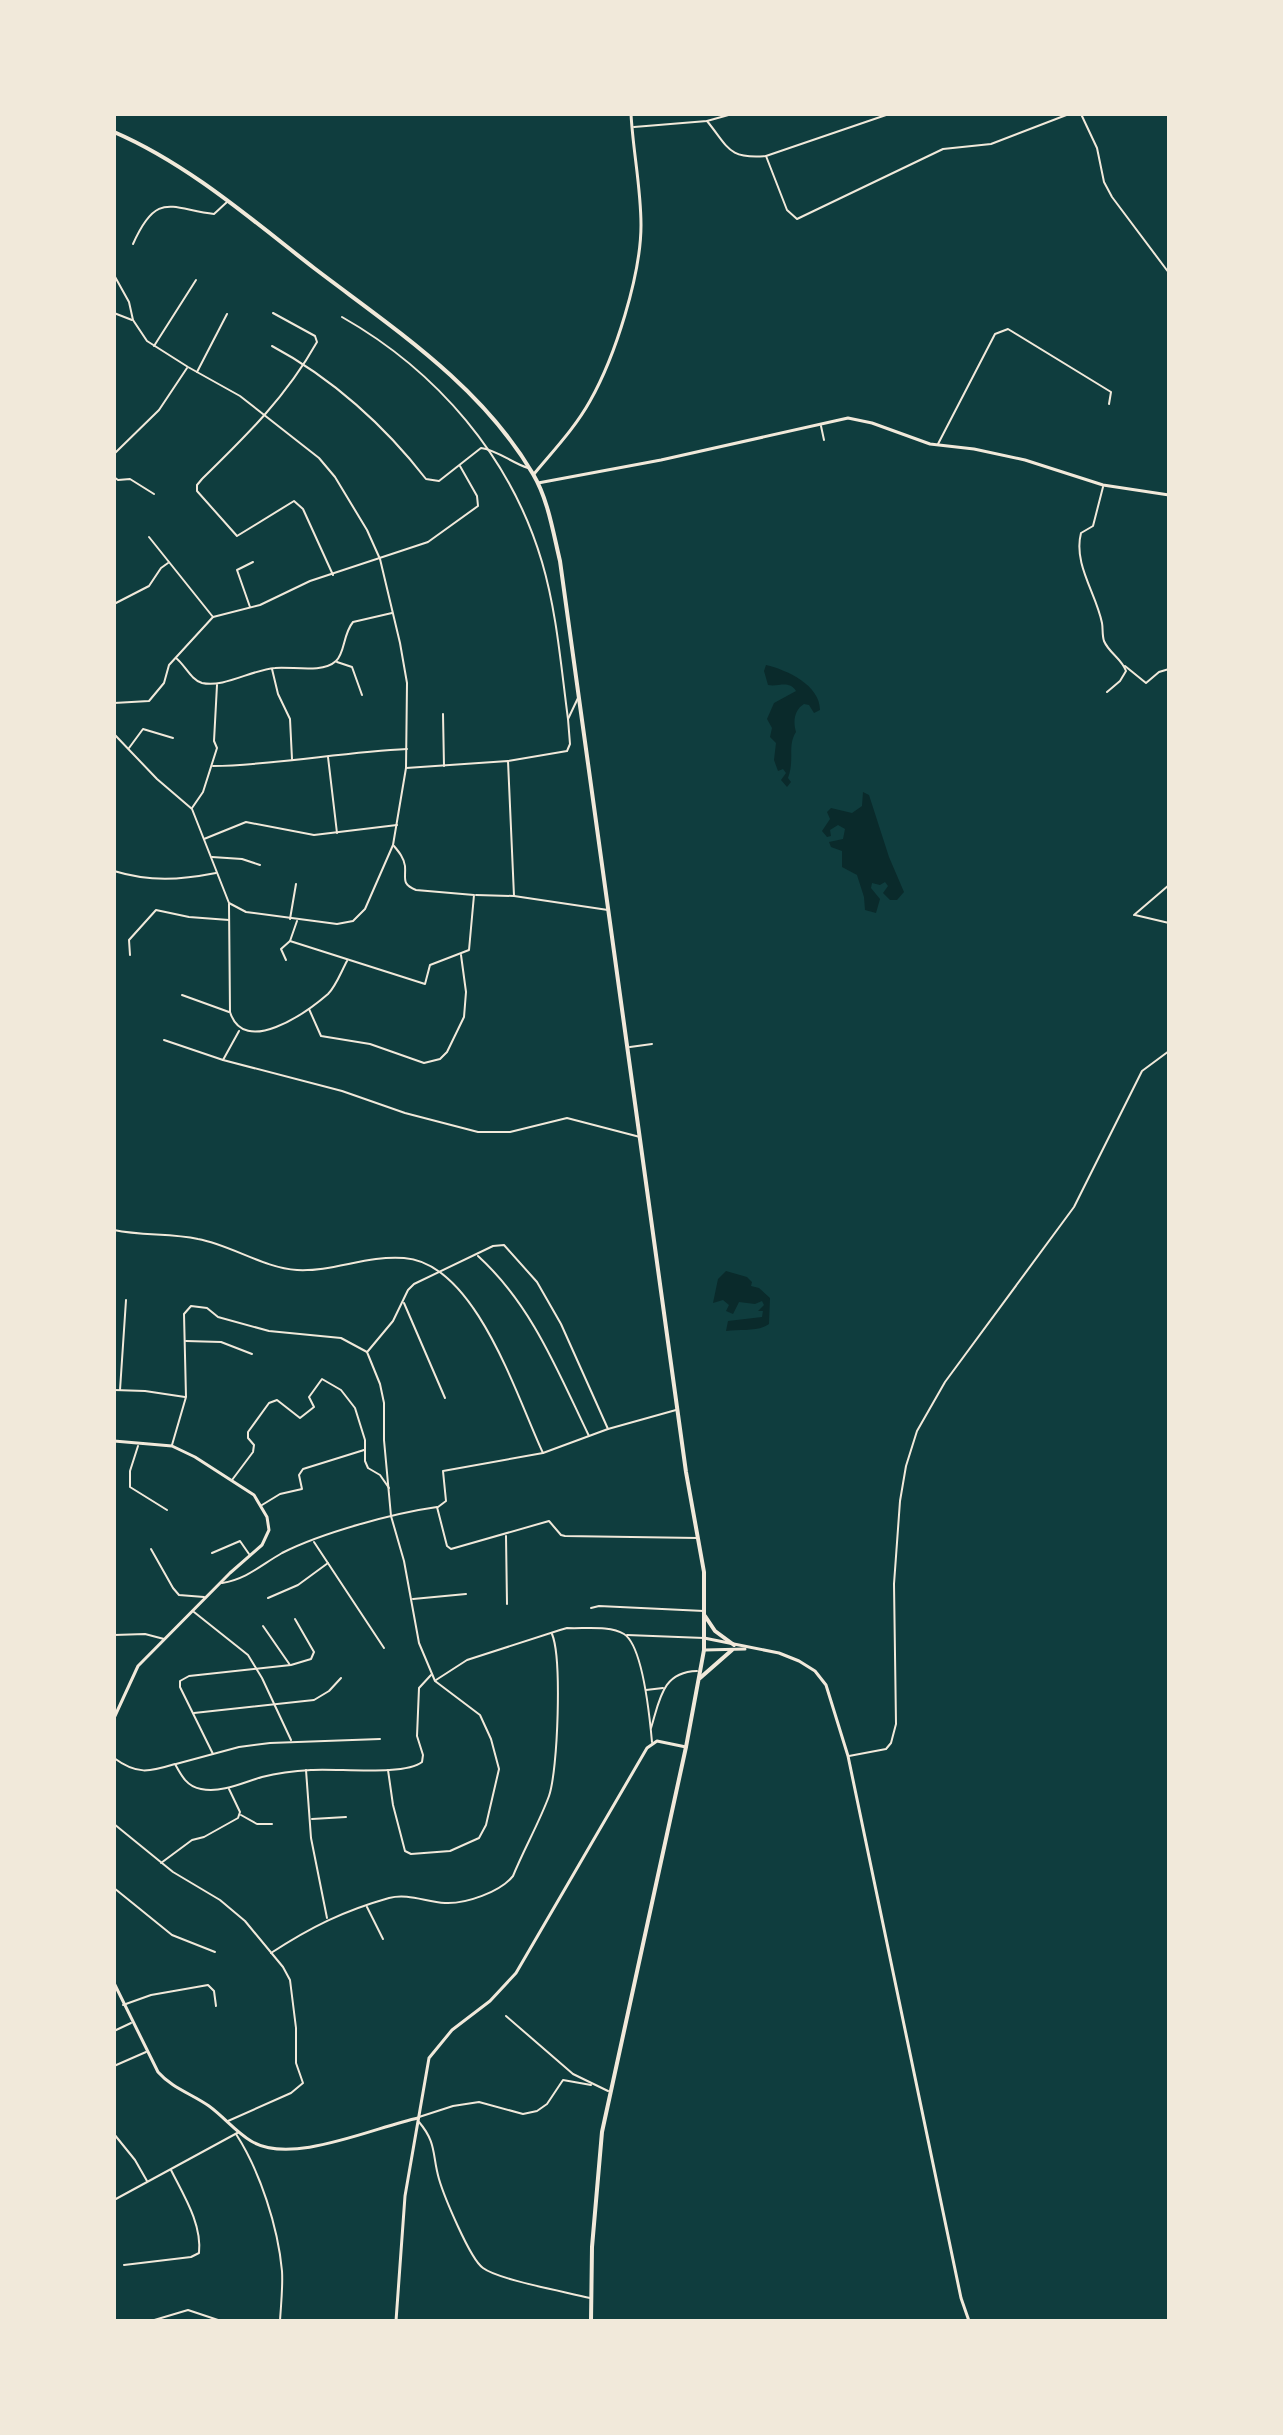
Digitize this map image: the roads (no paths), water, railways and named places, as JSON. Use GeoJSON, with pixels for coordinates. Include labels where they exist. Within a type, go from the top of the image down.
{"type":"FeatureCollection","features":[{"type":"Feature","properties":{"kind":"highway"},"geometry":{"type":"LineString","coordinates":[[114,132],[161,155],[228,201],[461,383],[490,415],[534,474],[560,561],[686,1472],[699,1538],[705,1613],[704,1650],[686,1747],[609,2092],[595,2197],[591,2321]]}},
{"type":"Feature","properties":{"kind":"highway"},"geometry":{"type":"LineString","coordinates":[[698,1679],[733,1648],[715,1631],[705,1613]]}},
{"type":"Feature","properties":{"kind":"street"},"geometry":{"type":"LineString","coordinates":[[534,474],[590,401],[613,346],[638,263],[641,221],[631,114]]}},
{"type":"Feature","properties":{"kind":"street"},"geometry":{"type":"LineString","coordinates":[[632,127],[707,121],[732,114]]}},
{"type":"Feature","properties":{"kind":"street"},"geometry":{"type":"LineString","coordinates":[[707,121],[738,156],[766,156],[889,114]]}},
{"type":"Feature","properties":{"kind":"street"},"geometry":{"type":"LineString","coordinates":[[766,156],[787,210],[797,219],[943,149],[991,144],[1069,114]]}},
{"type":"Feature","properties":{"kind":"street"},"geometry":{"type":"LineString","coordinates":[[1081,114],[1097,148],[1104,182],[1112,197],[1169,273]]}},
{"type":"Feature","properties":{"kind":"street"},"geometry":{"type":"LineString","coordinates":[[133,244],[145,220],[163,207],[171,205],[214,214],[228,201]]}},
{"type":"Feature","properties":{"kind":"street"},"geometry":{"type":"LineString","coordinates":[[114,275],[129,302],[133,320],[147,341],[240,396],[319,458],[335,477],[367,530],[380,559],[400,643],[407,683],[408,749],[398,825],[378,883],[360,916],[353,921],[337,924],[246,912],[229,903]]}},
{"type":"Feature","properties":{"kind":"street"},"geometry":{"type":"LineString","coordinates":[[154,346],[196,280]]}},
{"type":"Feature","properties":{"kind":"street"},"geometry":{"type":"LineString","coordinates":[[114,313],[133,320]]}},
{"type":"Feature","properties":{"kind":"street"},"geometry":{"type":"LineString","coordinates":[[273,313],[315,336],[317,342],[266,416],[202,479],[197,491],[237,536],[294,501],[303,509],[333,575]]}},
{"type":"Feature","properties":{"kind":"street"},"geometry":{"type":"LineString","coordinates":[[197,372],[227,314]]}},
{"type":"Feature","properties":{"kind":"street"},"geometry":{"type":"LineString","coordinates":[[342,317],[369,333],[420,372],[456,408],[488,449],[520,505],[550,593],[568,719],[570,744],[567,751],[508,761],[406,768]]}},
{"type":"Feature","properties":{"kind":"street"},"geometry":{"type":"LineString","coordinates":[[938,445],[995,334],[1008,329],[1111,392],[1109,404]]}},
{"type":"Feature","properties":{"kind":"street"},"geometry":{"type":"LineString","coordinates":[[272,346],[305,363],[382,428],[426,479],[439,481],[477,450],[488,449],[529,468]]}},
{"type":"Feature","properties":{"kind":"street"},"geometry":{"type":"LineString","coordinates":[[114,454],[159,410],[188,367]]}},
{"type":"Feature","properties":{"kind":"street"},"geometry":{"type":"LineString","coordinates":[[538,483],[661,460],[841,419],[859,419],[911,439],[1025,460],[1103,485],[1169,495]]}},
{"type":"Feature","properties":{"kind":"street"},"geometry":{"type":"LineString","coordinates":[[821,425],[824,440]]}},
{"type":"Feature","properties":{"kind":"street"},"geometry":{"type":"LineString","coordinates":[[114,703],[149,701],[164,683],[169,665],[213,617],[250,608],[310,581],[428,542],[478,506],[477,496],[460,466]]}},
{"type":"Feature","properties":{"kind":"street"},"geometry":{"type":"LineString","coordinates":[[114,477],[128,479],[154,494]]}},
{"type":"Feature","properties":{"kind":"street"},"geometry":{"type":"LineString","coordinates":[[1103,485],[1093,526],[1081,533],[1079,547],[1103,625],[1104,641],[1150,689]]}},
{"type":"Feature","properties":{"kind":"street"},"geometry":{"type":"LineString","coordinates":[[149,537],[213,617]]}},
{"type":"Feature","properties":{"kind":"street"},"geometry":{"type":"LineString","coordinates":[[250,608],[237,572],[253,562]]}},
{"type":"Feature","properties":{"kind":"street"},"geometry":{"type":"LineString","coordinates":[[114,604],[149,586],[168,563]]}},
{"type":"Feature","properties":{"kind":"street"},"geometry":{"type":"LineString","coordinates":[[336,662],[344,637],[353,622],[392,613]]}},
{"type":"Feature","properties":{"kind":"street"},"geometry":{"type":"LineString","coordinates":[[176,658],[198,682],[217,685],[244,674],[272,668],[317,668],[336,662],[352,667],[362,695]]}},
{"type":"Feature","properties":{"kind":"street"},"geometry":{"type":"LineString","coordinates":[[1124,665],[1125,675]]}},
{"type":"Feature","properties":{"kind":"street"},"geometry":{"type":"LineString","coordinates":[[272,668],[278,694],[290,719],[292,759]]}},
{"type":"Feature","properties":{"kind":"street"},"geometry":{"type":"LineString","coordinates":[[1146,683],[1159,672],[1169,669]]}},
{"type":"Feature","properties":{"kind":"street"},"geometry":{"type":"LineString","coordinates":[[1107,692],[1125,675],[1137,675]]}},
{"type":"Feature","properties":{"kind":"street"},"geometry":{"type":"LineString","coordinates":[[192,809],[203,792],[217,748],[214,738],[217,685]]}},
{"type":"Feature","properties":{"kind":"street"},"geometry":{"type":"LineString","coordinates":[[568,719],[578,697]]}},
{"type":"Feature","properties":{"kind":"street"},"geometry":{"type":"LineString","coordinates":[[443,714],[444,767]]}},
{"type":"Feature","properties":{"kind":"street"},"geometry":{"type":"LineString","coordinates":[[128,749],[143,729],[173,738]]}},
{"type":"Feature","properties":{"kind":"street"},"geometry":{"type":"LineString","coordinates":[[114,734],[192,809],[229,903],[230,1012],[239,1030],[252,1032],[270,1029],[309,1008],[332,989],[348,960]]}},
{"type":"Feature","properties":{"kind":"street"},"geometry":{"type":"LineString","coordinates":[[213,766],[408,749]]}},
{"type":"Feature","properties":{"kind":"street"},"geometry":{"type":"LineString","coordinates":[[328,756],[337,833]]}},
{"type":"Feature","properties":{"kind":"street"},"geometry":{"type":"LineString","coordinates":[[508,761],[514,896]]}},
{"type":"Feature","properties":{"kind":"street"},"geometry":{"type":"LineString","coordinates":[[204,839],[246,822],[314,835],[398,825]]}},
{"type":"Feature","properties":{"kind":"street"},"geometry":{"type":"LineString","coordinates":[[393,845],[405,864],[404,882],[416,890],[514,896],[609,910]]}},
{"type":"Feature","properties":{"kind":"street"},"geometry":{"type":"LineString","coordinates":[[211,856],[242,859],[260,865]]}},
{"type":"Feature","properties":{"kind":"street"},"geometry":{"type":"LineString","coordinates":[[114,871],[142,879],[167,880],[217,873]]}},
{"type":"Feature","properties":{"kind":"street"},"geometry":{"type":"LineString","coordinates":[[290,919],[296,884]]}},
{"type":"Feature","properties":{"kind":"street"},"geometry":{"type":"LineString","coordinates":[[1169,885],[1134,915],[1169,923]]}},
{"type":"Feature","properties":{"kind":"street"},"geometry":{"type":"LineString","coordinates":[[290,941],[425,984],[430,965],[466,953],[471,945],[474,895]]}},
{"type":"Feature","properties":{"kind":"street"},"geometry":{"type":"LineString","coordinates":[[130,955],[129,940],[156,910],[189,917],[229,920]]}},
{"type":"Feature","properties":{"kind":"street"},"geometry":{"type":"LineString","coordinates":[[286,960],[280,951],[290,941],[297,920]]}},
{"type":"Feature","properties":{"kind":"street"},"geometry":{"type":"LineString","coordinates":[[309,1008],[321,1036],[370,1044],[419,1062],[434,1061],[447,1052],[464,1017],[466,992],[461,955]]}},
{"type":"Feature","properties":{"kind":"street"},"geometry":{"type":"LineString","coordinates":[[182,995],[230,1012]]}},
{"type":"Feature","properties":{"kind":"street"},"geometry":{"type":"LineString","coordinates":[[223,1060],[239,1030]]}},
{"type":"Feature","properties":{"kind":"street"},"geometry":{"type":"LineString","coordinates":[[164,1040],[223,1060],[342,1091],[405,1113],[478,1132],[510,1132],[567,1118],[641,1137]]}},
{"type":"Feature","properties":{"kind":"street"},"geometry":{"type":"LineString","coordinates":[[628,1047],[652,1044]]}},
{"type":"Feature","properties":{"kind":"street"},"geometry":{"type":"LineString","coordinates":[[848,1756],[886,1749],[894,1734],[894,1584],[900,1501],[906,1466],[922,1420],[945,1382],[1074,1207],[1142,1071],[1169,1051]]}},
{"type":"Feature","properties":{"kind":"street"},"geometry":{"type":"LineString","coordinates":[[114,1230],[137,1235],[195,1238],[293,1270],[327,1269],[355,1262],[395,1258],[415,1259],[440,1271],[463,1295],[495,1341],[543,1453]]}},
{"type":"Feature","properties":{"kind":"street"},"geometry":{"type":"LineString","coordinates":[[367,1352],[393,1321],[414,1284],[493,1246],[504,1245],[537,1282],[561,1324],[608,1429]]}},
{"type":"Feature","properties":{"kind":"street"},"geometry":{"type":"LineString","coordinates":[[477,1255],[502,1278],[518,1299],[539,1334],[589,1436]]}},
{"type":"Feature","properties":{"kind":"street"},"geometry":{"type":"LineString","coordinates":[[120,1390],[126,1300]]}},
{"type":"Feature","properties":{"kind":"street"},"geometry":{"type":"LineString","coordinates":[[404,1302],[445,1398]]}},
{"type":"Feature","properties":{"kind":"street"},"geometry":{"type":"LineString","coordinates":[[172,1446],[186,1397],[184,1314],[195,1305],[210,1309],[218,1317],[269,1331],[341,1338],[367,1352],[384,1403],[391,1516],[404,1561],[415,1631],[435,1681],[485,1723],[496,1754],[499,1769],[486,1825],[479,1838],[450,1851],[411,1854],[405,1851],[388,1770]]}},
{"type":"Feature","properties":{"kind":"street"},"geometry":{"type":"LineString","coordinates":[[185,1341],[221,1342],[252,1354]]}},
{"type":"Feature","properties":{"kind":"street"},"geometry":{"type":"LineString","coordinates":[[232,1480],[253,1452],[254,1445],[248,1438],[248,1432],[269,1403],[277,1400],[300,1418],[306,1416],[314,1407],[309,1397],[322,1379],[349,1398],[360,1421],[368,1468],[380,1475],[391,1493]]}},
{"type":"Feature","properties":{"kind":"street"},"geometry":{"type":"LineString","coordinates":[[114,1390],[186,1397]]}},
{"type":"Feature","properties":{"kind":"street"},"geometry":{"type":"LineString","coordinates":[[221,1583],[253,1573],[283,1553],[314,1541],[391,1516],[437,1507],[446,1501],[443,1471],[543,1453],[608,1429],[679,1409]]}},
{"type":"Feature","properties":{"kind":"street"},"geometry":{"type":"LineString","coordinates":[[114,1441],[172,1446],[232,1480],[254,1495],[262,1505],[269,1530],[262,1545],[138,1666],[114,1718]]}},
{"type":"Feature","properties":{"kind":"street"},"geometry":{"type":"LineString","coordinates":[[139,1443],[130,1471],[130,1487],[167,1510]]}},
{"type":"Feature","properties":{"kind":"street"},"geometry":{"type":"LineString","coordinates":[[262,1505],[280,1494],[302,1489],[299,1475],[303,1469],[365,1450]]}},
{"type":"Feature","properties":{"kind":"street"},"geometry":{"type":"LineString","coordinates":[[437,1507],[447,1546],[451,1549],[549,1521],[565,1536],[699,1538]]}},
{"type":"Feature","properties":{"kind":"street"},"geometry":{"type":"LineString","coordinates":[[506,1535],[507,1604]]}},
{"type":"Feature","properties":{"kind":"street"},"geometry":{"type":"LineString","coordinates":[[212,1553],[240,1541],[250,1556]]}},
{"type":"Feature","properties":{"kind":"street"},"geometry":{"type":"LineString","coordinates":[[314,1541],[384,1648]]}},
{"type":"Feature","properties":{"kind":"street"},"geometry":{"type":"LineString","coordinates":[[151,1549],[179,1595],[208,1597]]}},
{"type":"Feature","properties":{"kind":"street"},"geometry":{"type":"LineString","coordinates":[[268,1598],[298,1585],[328,1563]]}},
{"type":"Feature","properties":{"kind":"street"},"geometry":{"type":"LineString","coordinates":[[412,1600],[466,1594]]}},
{"type":"Feature","properties":{"kind":"street"},"geometry":{"type":"LineString","coordinates":[[591,1608],[705,1613]]}},
{"type":"Feature","properties":{"kind":"street"},"geometry":{"type":"LineString","coordinates":[[194,1612],[248,1655],[292,1741]]}},
{"type":"Feature","properties":{"kind":"street"},"geometry":{"type":"LineString","coordinates":[[213,1754],[180,1687],[182,1678],[291,1665],[314,1656],[295,1619]]}},
{"type":"Feature","properties":{"kind":"street"},"geometry":{"type":"LineString","coordinates":[[263,1626],[291,1665]]}},
{"type":"Feature","properties":{"kind":"street"},"geometry":{"type":"LineString","coordinates":[[435,1681],[467,1660],[567,1628],[608,1630],[626,1635],[704,1638],[733,1648]]}},
{"type":"Feature","properties":{"kind":"street"},"geometry":{"type":"LineString","coordinates":[[114,1635],[145,1634],[165,1640]]}},
{"type":"Feature","properties":{"kind":"street"},"geometry":{"type":"LineString","coordinates":[[271,1953],[350,1909],[396,1896],[457,1902],[494,1891],[507,1883],[550,1793],[558,1670],[557,1645],[552,1634]]}},
{"type":"Feature","properties":{"kind":"street"},"geometry":{"type":"LineString","coordinates":[[396,2321],[405,2196],[429,2058],[452,2030],[490,2001],[516,1973],[543,1931],[617,1796],[652,1743],[639,1662],[626,1635]]}},
{"type":"Feature","properties":{"kind":"street"},"geometry":{"type":"LineString","coordinates":[[704,1650],[733,1648],[779,1653],[815,1671],[826,1685],[848,1756],[961,2298],[969,2321]]}},
{"type":"Feature","properties":{"kind":"street"},"geometry":{"type":"LineString","coordinates":[[651,1729],[663,1688],[680,1673],[700,1671]]}},
{"type":"Feature","properties":{"kind":"street"},"geometry":{"type":"LineString","coordinates":[[175,1764],[189,1785],[200,1789],[229,1788],[264,1777],[306,1770],[388,1770],[417,1766],[422,1762],[423,1755],[417,1736],[419,1688],[432,1674]]}},
{"type":"Feature","properties":{"kind":"street"},"geometry":{"type":"LineString","coordinates":[[193,1713],[314,1700],[329,1691],[341,1678]]}},
{"type":"Feature","properties":{"kind":"street"},"geometry":{"type":"LineString","coordinates":[[645,1690],[663,1688]]}},
{"type":"Feature","properties":{"kind":"street"},"geometry":{"type":"LineString","coordinates":[[114,1758],[129,1769],[146,1771],[239,1747],[292,1741],[380,1739]]}},
{"type":"Feature","properties":{"kind":"street"},"geometry":{"type":"LineString","coordinates":[[652,1743],[666,1742],[686,1747]]}},
{"type":"Feature","properties":{"kind":"street"},"geometry":{"type":"LineString","coordinates":[[306,1770],[312,1849],[328,1919]]}},
{"type":"Feature","properties":{"kind":"street"},"geometry":{"type":"LineString","coordinates":[[229,1788],[240,1815],[257,1824],[272,1824]]}},
{"type":"Feature","properties":{"kind":"street"},"geometry":{"type":"LineString","coordinates":[[161,1863],[192,1840],[204,1837],[240,1815]]}},
{"type":"Feature","properties":{"kind":"street"},"geometry":{"type":"LineString","coordinates":[[311,1819],[346,1817]]}},
{"type":"Feature","properties":{"kind":"street"},"geometry":{"type":"LineString","coordinates":[[114,1824],[161,1863],[220,1900],[245,1921],[290,1980],[296,2028],[296,2063],[304,2081],[291,2093],[228,2121]]}},
{"type":"Feature","properties":{"kind":"street"},"geometry":{"type":"LineString","coordinates":[[114,1888],[172,1935],[215,1952]]}},
{"type":"Feature","properties":{"kind":"street"},"geometry":{"type":"LineString","coordinates":[[366,1906],[383,1939]]}},
{"type":"Feature","properties":{"kind":"street"},"geometry":{"type":"LineString","coordinates":[[114,1983],[147,2052],[165,2080],[194,2096],[228,2121],[256,2168],[282,2269],[280,2321]]}},
{"type":"Feature","properties":{"kind":"street"},"geometry":{"type":"LineString","coordinates":[[123,2005],[151,1995],[208,1985],[214,1991],[216,2006]]}},
{"type":"Feature","properties":{"kind":"street"},"geometry":{"type":"LineString","coordinates":[[506,2016],[548,2054],[591,2085]]}},
{"type":"Feature","properties":{"kind":"street"},"geometry":{"type":"LineString","coordinates":[[114,2031],[133,2023]]}},
{"type":"Feature","properties":{"kind":"street"},"geometry":{"type":"LineString","coordinates":[[114,2066],[147,2052]]}},
{"type":"Feature","properties":{"kind":"street"},"geometry":{"type":"LineString","coordinates":[[237,2133],[268,2148],[299,2148],[419,2119],[438,2110],[479,2102],[523,2114],[537,2111],[547,2104],[563,2080],[609,2092]]}},
{"type":"Feature","properties":{"kind":"street"},"geometry":{"type":"LineString","coordinates":[[419,2119],[434,2144],[439,2179],[469,2247],[482,2268],[591,2299]]}},
{"type":"Feature","properties":{"kind":"street"},"geometry":{"type":"LineString","coordinates":[[114,2200],[237,2133]]}},
{"type":"Feature","properties":{"kind":"street"},"geometry":{"type":"LineString","coordinates":[[114,2134],[129,2151],[148,2182]]}},
{"type":"Feature","properties":{"kind":"street"},"geometry":{"type":"LineString","coordinates":[[124,2265],[191,2257],[199,2253],[197,2228],[191,2209],[171,2170]]}},
{"type":"Feature","properties":{"kind":"street"},"geometry":{"type":"LineString","coordinates":[[151,2321],[188,2310],[221,2321]]}},
{"type":"Feature","properties":{"kind":"water"},"geometry":{"type":"Polygon","coordinates":[[[766,665],[801,680],[819,701],[820,710],[814,713],[809,705],[804,704],[796,713],[788,778],[791,782],[787,787],[781,780],[786,773],[783,769],[778,771],[774,760],[776,743],[770,737],[772,728],[767,719],[774,703],[796,691],[787,685],[768,685],[764,671],[766,665]]]}},
{"type":"Feature","properties":{"kind":"water"},"geometry":{"type":"Polygon","coordinates":[[[863,792],[869,795],[904,892],[897,900],[890,900],[883,893],[888,886],[885,882],[880,885],[872,883],[871,888],[880,899],[876,913],[865,910],[857,875],[842,867],[842,851],[831,847],[829,842],[843,839],[845,829],[838,825],[830,830],[831,836],[827,837],[822,831],[830,819],[827,812],[831,808],[852,813],[862,806],[863,792]]]}},
{"type":"Feature","properties":{"kind":"water"},"geometry":{"type":"Polygon","coordinates":[[[726,1271],[747,1277],[752,1282],[751,1286],[759,1288],[770,1298],[769,1324],[755,1329],[726,1331],[728,1321],[762,1317],[763,1311],[758,1311],[764,1305],[762,1301],[755,1304],[739,1302],[733,1314],[726,1311],[729,1305],[723,1300],[713,1303],[718,1279],[726,1271]]]}}]}
